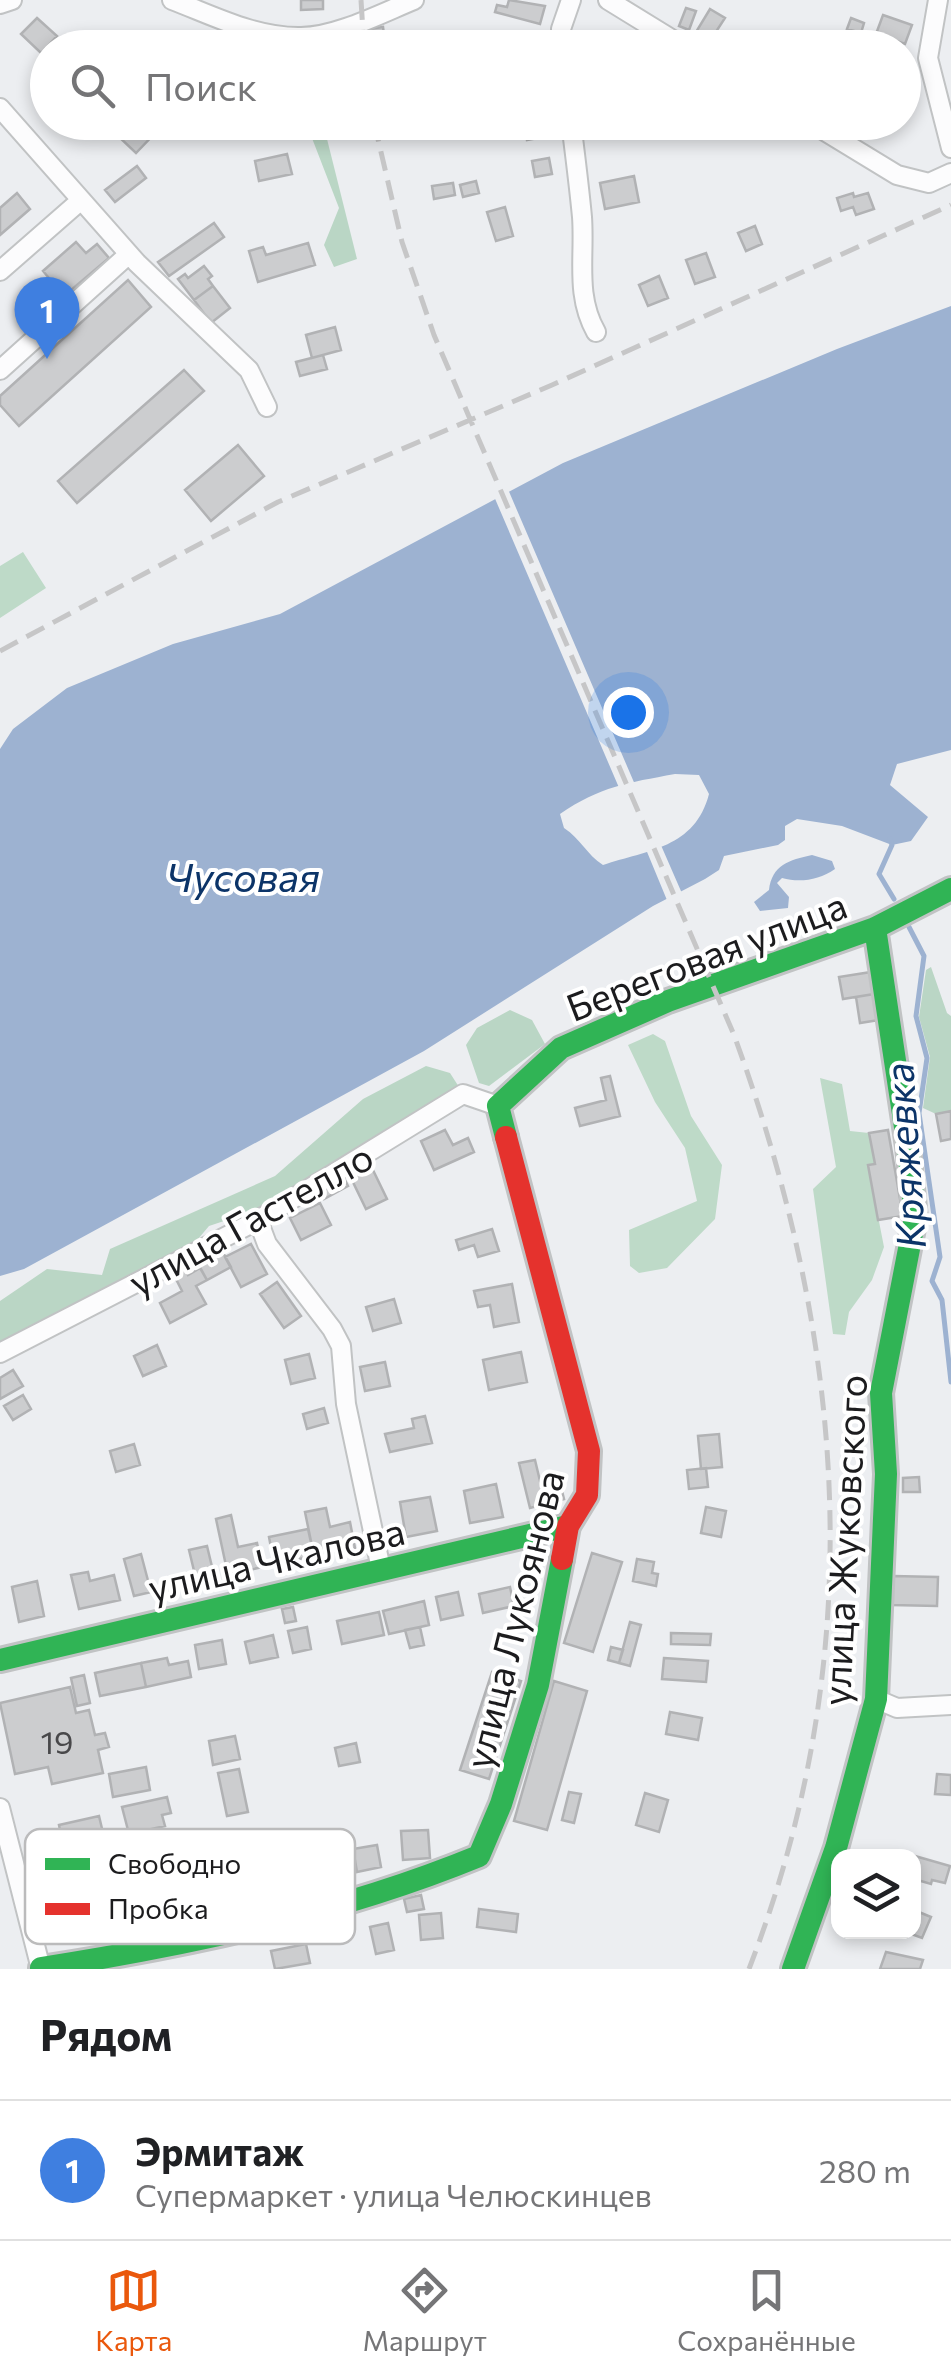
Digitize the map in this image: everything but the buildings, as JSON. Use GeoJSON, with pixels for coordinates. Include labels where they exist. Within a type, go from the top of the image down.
{"type":"FeatureCollection","features":[{"type":"Feature","properties":{"kind":"street"},"geometry":{"type":"LineString","coordinates":[[0,4],[12,0]]}},
{"type":"Feature","properties":{"kind":"street"},"geometry":{"type":"LineString","coordinates":[[172,0],[202,7],[248,30]]}},
{"type":"Feature","properties":{"kind":"street"},"geometry":{"type":"LineString","coordinates":[[332,30],[414,0]]}},
{"type":"Feature","properties":{"kind":"street"},"geometry":{"type":"LineString","coordinates":[[561,30],[572,0]]}},
{"type":"Feature","properties":{"kind":"street"},"geometry":{"type":"LineString","coordinates":[[608,0],[657,30]]}},
{"type":"Feature","properties":{"kind":"street"},"geometry":{"type":"LineString","coordinates":[[938,0],[928,58],[951,148]]}},
{"type":"Feature","properties":{"kind":"street"},"geometry":{"type":"LineString","coordinates":[[0,108],[129,254],[249,370],[267,406]]}},
{"type":"Feature","properties":{"kind":"street"},"geometry":{"type":"LineString","coordinates":[[573,140],[582,222],[581,280],[587,313],[596,332]]}},
{"type":"Feature","properties":{"kind":"street"},"geometry":{"type":"LineString","coordinates":[[839,140],[897,176],[929,183],[951,172]]}},
{"type":"Feature","properties":{"kind":"street"},"geometry":{"type":"LineString","coordinates":[[0,272],[80,201]]}},
{"type":"Feature","properties":{"kind":"street"},"geometry":{"type":"LineString","coordinates":[[0,370],[129,254]]}},
{"type":"Feature","properties":{"kind":"street","name":"Береговая улица"},"geometry":{"type":"LineString","coordinates":[[498,1106],[562,1048],[668,1001],[875,928],[951,889]]}},
{"type":"Feature","properties":{"kind":"street","name":"улица Жуковского"},"geometry":{"type":"LineString","coordinates":[[793,1969],[836,1848],[876,1699],[886,1474],[881,1393],[915,1218],[875,928]]}},
{"type":"Feature","properties":{"kind":"street","name":"улица Гастелло"},"geometry":{"type":"LineString","coordinates":[[0,1353],[258,1220],[464,1094],[498,1106]]}},
{"type":"Feature","properties":{"kind":"street","name":"улица Лукоянова"},"geometry":{"type":"LineString","coordinates":[[355,1898],[416,1882],[480,1856],[501,1804],[538,1685],[568,1526],[588,1494],[589,1451],[498,1106]]}},
{"type":"Feature","properties":{"kind":"street"},"geometry":{"type":"LineString","coordinates":[[258,1220],[266,1244],[341,1346],[346,1404],[381,1569]]}},
{"type":"Feature","properties":{"kind":"street","name":"улица Чкалова"},"geometry":{"type":"LineString","coordinates":[[0,1660],[568,1526]]}},
{"type":"Feature","properties":{"kind":"street"},"geometry":{"type":"LineString","coordinates":[[876,1699],[898,1708],[951,1705]]}},
{"type":"Feature","properties":{"kind":"street"},"geometry":{"type":"LineString","coordinates":[[0,1808],[25,1906]]}},
{"type":"Feature","properties":{"kind":"street","name":"улица Лукоянова"},"geometry":{"type":"LineString","coordinates":[[41,1968],[185,1944]]}},
{"type":"Feature","properties":{"kind":"green space"},"geometry":{"type":"Polygon","coordinates":[[[313,140],[327,140],[357,259],[334,267],[324,245],[339,208],[313,140]]]}},
{"type":"Feature","properties":{"kind":"green space"},"geometry":{"type":"Polygon","coordinates":[[[23,552],[46,588],[0,618],[0,566],[23,552]]]}},
{"type":"Feature","properties":{"kind":"green space"},"geometry":{"type":"Polygon","coordinates":[[[931,967],[951,1016],[951,1111],[936,1114],[923,1108],[930,1057],[919,1017],[926,970],[931,967]]]}},
{"type":"Feature","properties":{"kind":"green space"},"geometry":{"type":"Polygon","coordinates":[[[510,1010],[532,1020],[545,1044],[489,1086],[479,1083],[466,1045],[477,1028],[510,1010]]]}},
{"type":"Feature","properties":{"kind":"green space"},"geometry":{"type":"Polygon","coordinates":[[[653,1034],[665,1041],[691,1116],[722,1165],[715,1219],[667,1268],[639,1273],[630,1266],[629,1230],[697,1201],[685,1148],[655,1102],[628,1045],[653,1034]]]}},
{"type":"Feature","properties":{"kind":"green space"},"geometry":{"type":"Polygon","coordinates":[[[426,1066],[450,1073],[459,1087],[254,1211],[209,1226],[193,1245],[0,1346],[0,1301],[47,1269],[102,1275],[110,1249],[275,1176],[363,1099],[426,1066]]]}},
{"type":"Feature","properties":{"kind":"green space"},"geometry":{"type":"Polygon","coordinates":[[[820,1078],[842,1084],[850,1131],[869,1133],[875,1164],[868,1165],[884,1247],[872,1280],[849,1312],[845,1335],[833,1334],[813,1189],[836,1167],[820,1078]]]}},
{"type":"Feature","properties":{"kind":"water","name":"Чусовая"},"geometry":{"type":"Polygon","coordinates":[[[951,306],[951,750],[897,764],[890,785],[928,817],[911,841],[892,845],[842,826],[797,819],[785,826],[785,840],[778,845],[724,856],[719,870],[653,906],[424,1051],[24,1269],[0,1276],[0,749],[13,729],[67,688],[173,644],[280,614],[563,463],[951,306]],[[675,774],[602,791],[560,814],[564,828],[603,865],[653,850],[681,836],[702,812],[709,794],[699,775],[675,774]]]}},
{"type":"Feature","properties":{"kind":"water"},"geometry":{"type":"Polygon","coordinates":[[[812,855],[832,861],[835,869],[809,879],[782,878],[777,883],[789,897],[788,908],[760,911],[754,902],[769,890],[778,869],[812,855]]]}},
{"type":"Feature","properties":{"kind":"pier"},"geometry":{"type":"Polygon","coordinates":[[[507,487],[636,787],[620,790],[493,494],[507,487]]]}},
{"type":"Feature","properties":{"kind":"pier"},"geometry":{"type":"Polygon","coordinates":[[[660,843],[684,898],[669,905],[645,847],[660,843]]]}},
{"type":"Feature","properties":{"kind":"waterway","name":"Кряжевка"},"geometry":{"type":"LineString","coordinates":[[890,839],[892,845],[879,874],[894,899]]}},
{"type":"Feature","properties":{"kind":"waterway","name":"Кряжевка"},"geometry":{"type":"LineString","coordinates":[[909,927],[924,956],[916,1016],[927,1058],[919,1113],[940,1257],[932,1281],[942,1300],[951,1382]]}},
{"type":"Feature","properties":{"kind":"railway"},"geometry":{"type":"LineString","coordinates":[[361,0],[363,30]]}},
{"type":"Feature","properties":{"kind":"railway"},"geometry":{"type":"LineString","coordinates":[[378,140],[402,242],[434,335],[734,1035],[772,1152],[801,1268],[821,1385],[830,1501],[827,1618],[814,1735],[788,1852],[749,1969]]}},
{"type":"Feature","properties":{"kind":"railway"},"geometry":{"type":"LineString","coordinates":[[0,651],[278,502],[552,385],[951,205]]}},
{"type":"Feature","properties":{"kind":"traffic: fast"},"geometry":{"type":"LineString","coordinates":[[506,1137],[498,1106],[561,1048],[668,1001],[875,928],[951,889]]}},
{"type":"Feature","properties":{"kind":"traffic: fast"},"geometry":{"type":"LineString","coordinates":[[793,1969],[836,1848],[876,1699],[886,1474],[881,1393],[915,1218],[875,928]]}},
{"type":"Feature","properties":{"kind":"traffic: fast"},"geometry":{"type":"LineString","coordinates":[[0,1660],[568,1526]]}},
{"type":"Feature","properties":{"kind":"traffic: fast"},"geometry":{"type":"LineString","coordinates":[[355,1899],[479,1856],[501,1804],[538,1685],[562,1559]]}},
{"type":"Feature","properties":{"kind":"traffic: fast"},"geometry":{"type":"LineString","coordinates":[[41,1968],[175,1944]]}},
{"type":"Feature","properties":{"kind":"traffic: jam"},"geometry":{"type":"LineString","coordinates":[[506,1137],[589,1451],[587,1495],[568,1526],[562,1559]]}},
{"type":"Feature","properties":{"kind":"place","name":"Эрмитаж"},"geometry":{"type":"Point","coordinates":[47,359]}}]}
